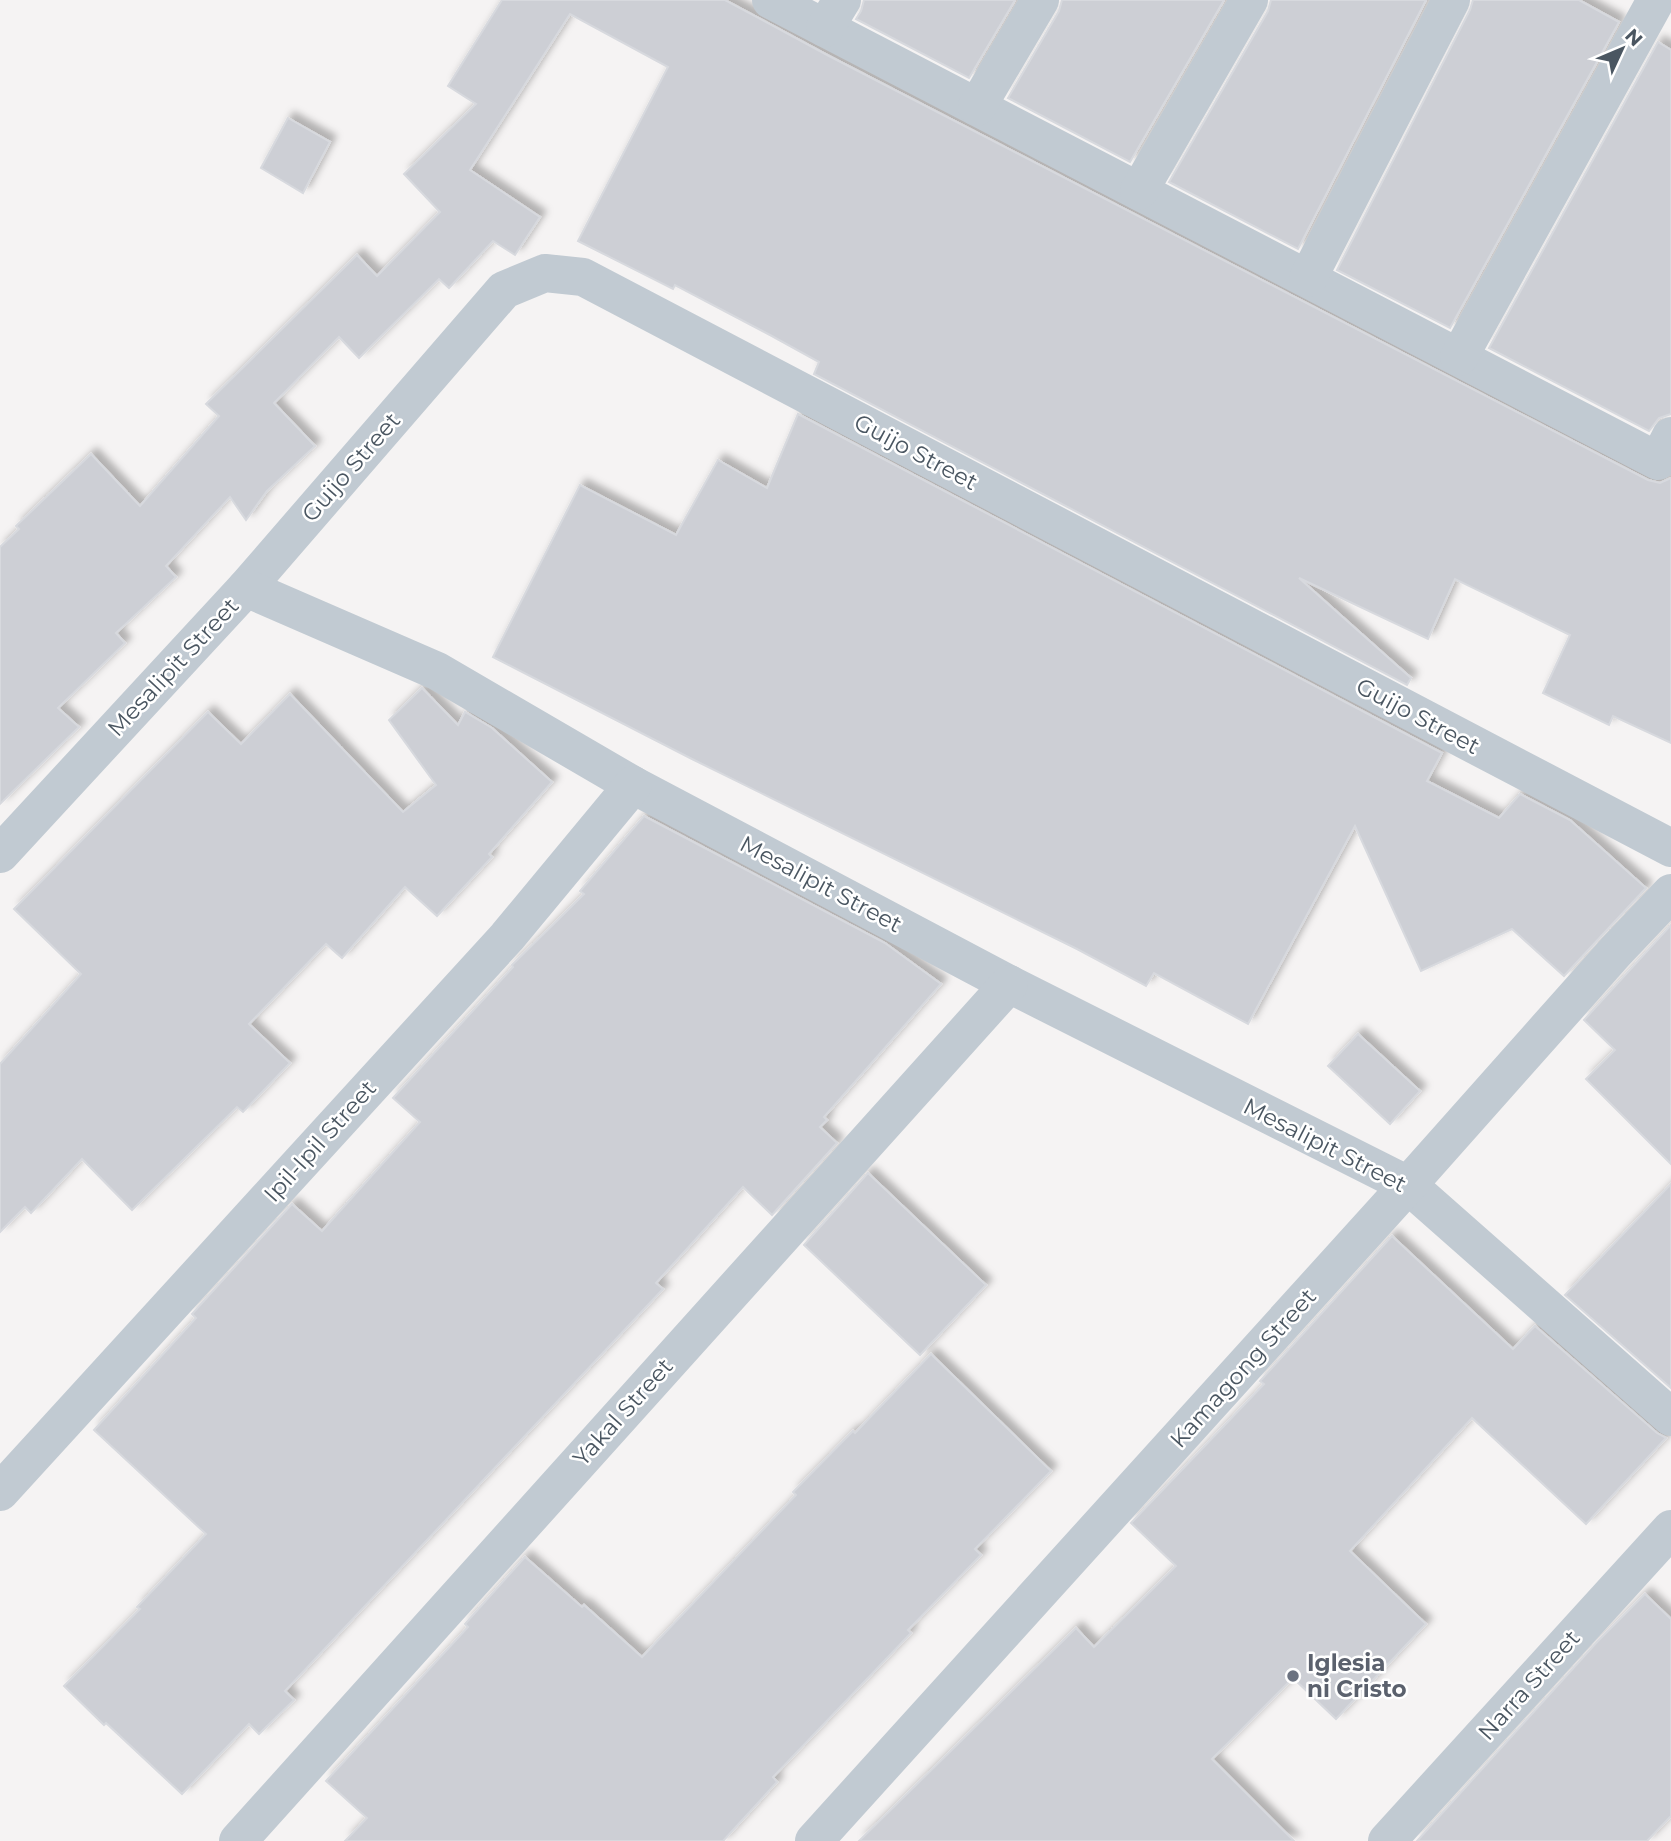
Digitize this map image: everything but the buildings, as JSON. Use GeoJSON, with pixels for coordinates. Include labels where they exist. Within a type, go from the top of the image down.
{"type":"FeatureCollection","features":[{"type":"Feature","properties":{"kind":"street"},"geometry":{"type":"LineString","coordinates":[[771,0],[834,14],[977,107],[1658,461],[1671,436]]}},
{"type":"Feature","properties":{"kind":"street"},"geometry":{"type":"LineString","coordinates":[[977,107],[1040,0]]}},
{"type":"Feature","properties":{"kind":"street"},"geometry":{"type":"LineString","coordinates":[[1139,191],[1249,0]]}},
{"type":"Feature","properties":{"kind":"street"},"geometry":{"type":"LineString","coordinates":[[1308,278],[1451,0]]}},
{"type":"Feature","properties":{"kind":"street"},"geometry":{"type":"LineString","coordinates":[[1459,357],[1656,0]]}},
{"type":"Feature","properties":{"kind":"street","name":"Guijo Street"},"geometry":{"type":"LineString","coordinates":[[246,587],[504,290],[545,272],[583,277],[1671,848]]}},
{"type":"Feature","properties":{"kind":"street","name":"Mesalipit Street"},"geometry":{"type":"LineString","coordinates":[[0,854],[246,587],[437,671],[633,785],[1009,984],[1408,1185],[1671,1417]]}},
{"type":"Feature","properties":{"kind":"street","name":"Ipil-Ipil Street"},"geometry":{"type":"LineString","coordinates":[[0,1492],[507,937],[633,785]]}},
{"type":"Feature","properties":{"kind":"street","name":"Kamagong Street"},"geometry":{"type":"LineString","coordinates":[[814,1841],[1671,893]]}},
{"type":"Feature","properties":{"kind":"street","name":"Yakal Street"},"geometry":{"type":"LineString","coordinates":[[238,1841],[1009,984]]}},
{"type":"Feature","properties":{"kind":"street","name":"Narra Street"},"geometry":{"type":"LineString","coordinates":[[1387,1841],[1671,1529]]}},
{"type":"Feature","properties":{"kind":"place","name":"Iglesia ni Cristo"},"geometry":{"type":"Point","coordinates":[1293,1676]}}]}
